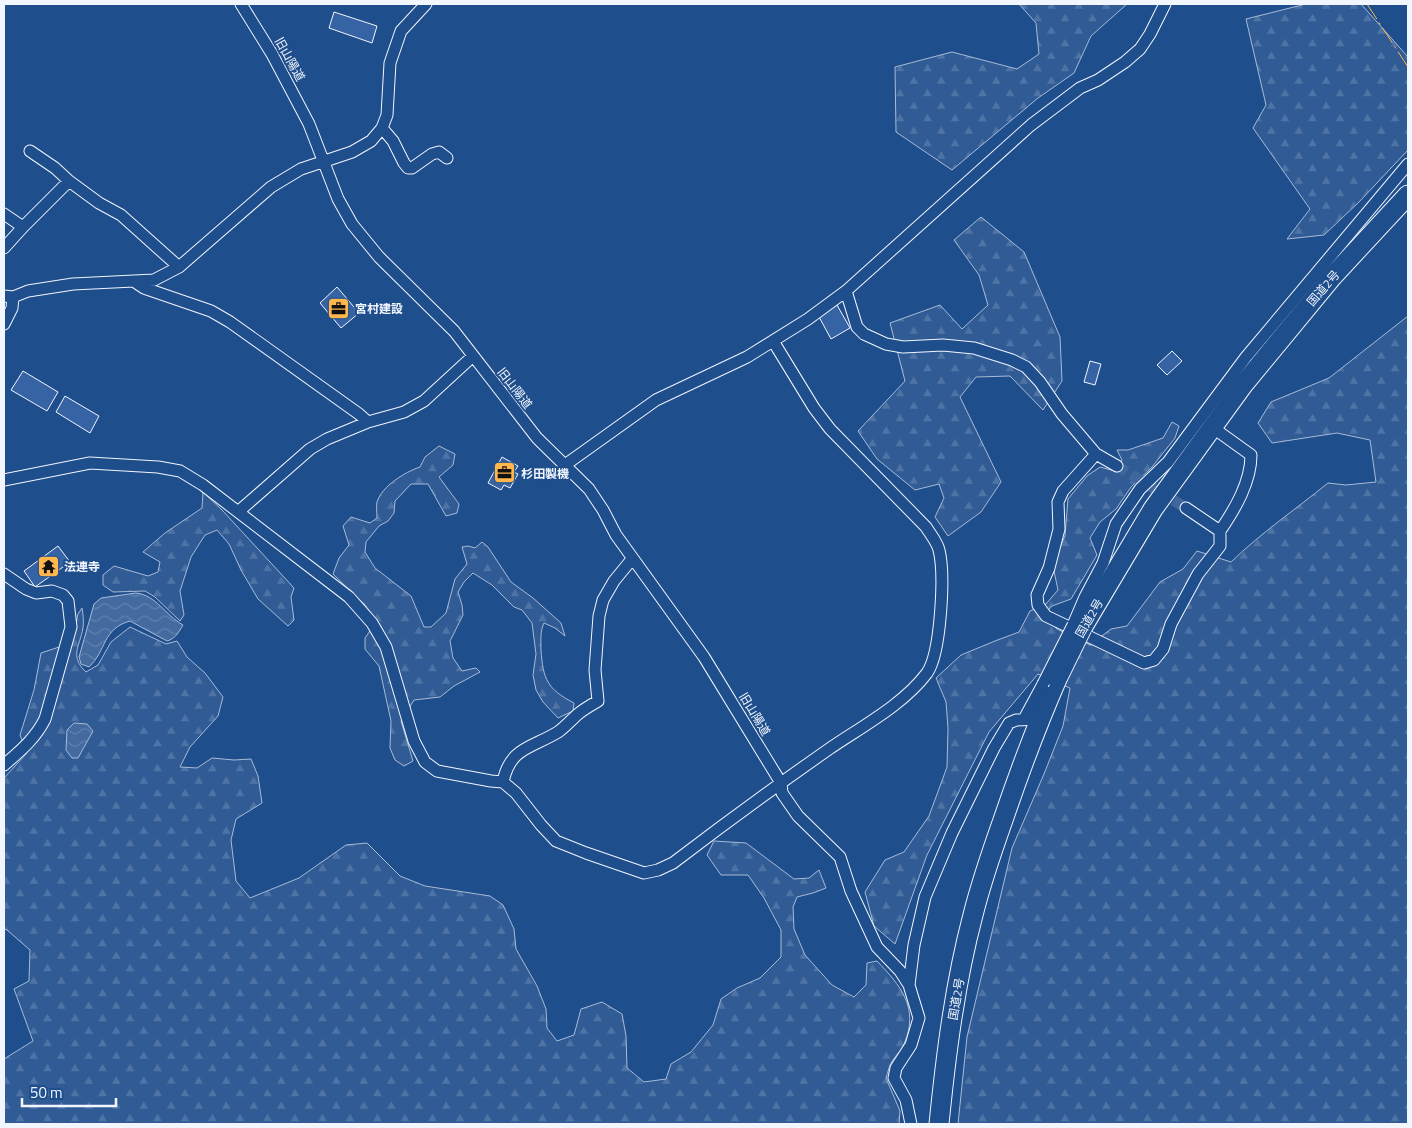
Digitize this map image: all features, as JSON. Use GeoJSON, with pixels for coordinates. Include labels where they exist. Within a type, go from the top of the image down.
{"type":"FeatureCollection","features":[{"type":"Feature","properties":{"kind":"highway","name":"国道2号"},"geometry":{"type":"LineString","coordinates":[[939,1124],[945,1063],[957,988],[973,914],[1032,719],[1077,626],[1153,509],[1212,427],[1283,335],[1332,277],[1408,195]]}},
{"type":"Feature","properties":{"kind":"street","name":"旧山陽道"},"geometry":{"type":"LineString","coordinates":[[241,4],[272,54],[309,124],[338,199],[352,224],[379,257],[454,331],[536,438],[589,489],[632,559],[704,657],[781,783],[782,793],[798,816],[840,857],[851,891],[877,947],[900,971],[909,985]]}},
{"type":"Feature","properties":{"kind":"street"},"geometry":{"type":"LineString","coordinates":[[4,324],[12,308],[9,297],[28,291],[73,284],[154,280],[179,267],[271,187],[301,169],[352,152],[371,141],[382,128],[386,115],[390,63],[401,31],[426,4]]}},
{"type":"Feature","properties":{"kind":"street"},"geometry":{"type":"LineString","coordinates":[[565,465],[656,400],[747,357],[808,319],[846,291],[1031,125],[1080,88],[1098,80],[1125,62],[1140,49],[1165,4]]}},
{"type":"Feature","properties":{"kind":"street"},"geometry":{"type":"LineString","coordinates":[[382,128],[394,141],[408,168],[412,168],[432,154],[439,152],[447,158]]}},
{"type":"Feature","properties":{"kind":"street"},"geometry":{"type":"LineString","coordinates":[[30,151],[99,203],[121,215],[179,267]]}},
{"type":"Feature","properties":{"kind":"street"},"geometry":{"type":"LineString","coordinates":[[1077,626],[1085,597],[1103,563],[1116,524],[1140,489],[1168,462],[1246,357],[1408,164]]}},
{"type":"Feature","properties":{"kind":"street"},"geometry":{"type":"LineString","coordinates":[[4,248],[69,181]]}},
{"type":"Feature","properties":{"kind":"street"},"geometry":{"type":"LineString","coordinates":[[4,214],[23,227]]}},
{"type":"Feature","properties":{"kind":"street"},"geometry":{"type":"LineString","coordinates":[[135,282],[144,288],[211,311],[230,322],[368,422]]}},
{"type":"Feature","properties":{"kind":"street"},"geometry":{"type":"LineString","coordinates":[[846,291],[857,327],[864,334],[886,344],[903,347],[943,345],[974,348],[1012,360],[1026,367],[1040,382],[1062,414],[1096,454],[1116,466]]}},
{"type":"Feature","properties":{"kind":"street"},"geometry":{"type":"LineString","coordinates":[[4,480],[90,463],[158,467],[180,471],[203,485],[349,597],[372,623],[386,647],[414,740],[425,762],[438,771],[503,782],[516,793],[541,825],[556,840],[644,873],[658,870],[673,863],[781,783],[893,705],[916,686],[928,671],[934,656],[939,627],[942,570],[939,549],[934,539],[926,527],[830,429],[814,408],[773,341]]}},
{"type":"Feature","properties":{"kind":"street"},"geometry":{"type":"LineString","coordinates":[[238,512],[310,449],[327,439],[368,422],[404,412],[424,401],[473,356]]}},
{"type":"Feature","properties":{"kind":"street"},"geometry":{"type":"LineString","coordinates":[[1096,454],[1063,492],[1058,502],[1059,529],[1049,568],[1037,595],[1038,606],[1046,616],[1144,663],[1154,660],[1163,649],[1171,624],[1198,574],[1220,546],[1220,531],[1234,510],[1251,468],[1251,455],[1212,427]]}},
{"type":"Feature","properties":{"kind":"street"},"geometry":{"type":"LineString","coordinates":[[1186,508],[1220,531]]}},
{"type":"Feature","properties":{"kind":"street"},"geometry":{"type":"LineString","coordinates":[[503,782],[505,771],[511,760],[520,751],[558,732],[580,712],[598,702],[594,670],[599,616],[603,600],[614,581],[632,559]]}},
{"type":"Feature","properties":{"kind":"street"},"geometry":{"type":"LineString","coordinates":[[4,574],[26,589],[36,593],[52,591],[63,595],[68,601],[71,627],[45,719],[38,732],[28,744],[4,765]]}},
{"type":"Feature","properties":{"kind":"street"},"geometry":{"type":"LineString","coordinates":[[912,1124],[906,1100],[894,1078],[896,1068],[911,1045],[919,1018],[909,985],[914,945],[925,897],[952,833],[994,748],[1009,723],[1016,720],[1032,719]]}},
{"type":"Feature","properties":{"kind":"green space"},"geometry":{"type":"Polygon","coordinates":[[[1019,4],[1127,4],[1091,36],[1074,73],[1038,98],[952,170],[896,132],[895,67],[952,52],[1017,69],[1039,54],[1036,23],[1019,4]]]}},
{"type":"Feature","properties":{"kind":"green space"},"geometry":{"type":"Polygon","coordinates":[[[1306,4],[1361,4],[1408,57],[1408,150],[1359,202],[1324,235],[1287,239],[1310,209],[1253,128],[1266,105],[1246,19],[1306,4]]]}},
{"type":"Feature","properties":{"kind":"green space"},"geometry":{"type":"Polygon","coordinates":[[[981,217],[1024,252],[1060,337],[1062,381],[1043,410],[1010,376],[976,377],[960,397],[1001,482],[981,512],[948,536],[935,517],[944,498],[939,484],[915,490],[877,459],[858,431],[905,381],[890,323],[940,305],[962,329],[988,305],[979,275],[954,240],[981,217]]]}},
{"type":"Feature","properties":{"kind":"green space"},"geometry":{"type":"Polygon","coordinates":[[[1408,316],[1408,1124],[958,1124],[967,1037],[1012,848],[1063,726],[1070,688],[1038,674],[989,732],[927,855],[895,944],[874,926],[865,892],[885,860],[904,852],[929,816],[947,767],[948,728],[946,702],[936,678],[961,655],[1019,632],[1030,611],[1046,604],[1058,590],[1054,571],[1057,554],[1065,536],[1068,499],[1087,476],[1100,467],[1115,471],[1122,460],[1117,450],[1128,450],[1163,438],[1172,422],[1179,426],[1175,438],[1152,467],[1131,487],[1116,509],[1100,522],[1090,538],[1097,555],[1071,599],[1052,606],[1043,616],[1057,629],[1090,645],[1111,629],[1127,626],[1160,582],[1183,569],[1197,551],[1231,562],[1266,531],[1328,483],[1346,485],[1376,482],[1370,440],[1337,433],[1272,443],[1258,423],[1271,402],[1329,378],[1408,316]]]}},
{"type":"Feature","properties":{"kind":"green space"},"geometry":{"type":"Polygon","coordinates":[[[439,446],[455,454],[453,465],[439,477],[459,504],[457,513],[446,516],[428,484],[411,484],[395,501],[394,513],[388,521],[379,526],[366,542],[365,552],[375,568],[411,596],[424,627],[431,627],[446,613],[455,579],[467,564],[462,547],[475,548],[482,542],[488,547],[511,582],[533,598],[561,623],[565,636],[555,628],[544,623],[541,632],[543,669],[552,688],[574,703],[573,711],[558,718],[543,702],[536,690],[533,675],[536,654],[532,623],[522,610],[514,607],[492,585],[473,573],[458,592],[463,615],[450,641],[453,658],[462,671],[476,668],[480,672],[454,686],[440,697],[414,700],[401,721],[413,761],[404,766],[395,760],[390,748],[391,721],[379,666],[365,649],[365,638],[377,621],[365,605],[333,574],[339,558],[349,545],[343,526],[351,517],[370,523],[377,518],[377,502],[384,490],[401,476],[420,467],[425,457],[439,446]]]}},
{"type":"Feature","properties":{"kind":"green space"},"geometry":{"type":"Polygon","coordinates":[[[203,492],[294,588],[291,597],[294,620],[288,626],[258,599],[241,570],[229,544],[217,530],[205,535],[191,557],[180,591],[184,615],[180,621],[155,597],[145,591],[113,592],[103,585],[103,575],[114,566],[148,576],[158,572],[160,562],[143,552],[165,533],[202,508],[203,492]]]}},
{"type":"Feature","properties":{"kind":"green space"},"geometry":{"type":"Polygon","coordinates":[[[82,608],[83,628],[77,656],[78,661],[86,672],[98,665],[111,642],[130,627],[166,644],[177,641],[187,657],[205,673],[223,697],[218,716],[190,747],[180,767],[197,768],[212,758],[251,759],[258,776],[262,803],[236,819],[231,840],[236,881],[250,898],[299,878],[346,845],[367,843],[400,876],[425,886],[490,896],[503,905],[514,929],[516,949],[537,986],[546,1009],[547,1028],[557,1041],[574,1035],[581,1009],[602,1002],[622,1014],[626,1036],[627,1068],[644,1082],[666,1079],[671,1064],[691,1052],[713,1025],[721,999],[737,988],[760,978],[781,957],[781,930],[764,898],[748,875],[721,875],[707,855],[714,841],[746,843],[794,879],[809,878],[819,870],[826,888],[797,897],[793,907],[794,929],[805,955],[832,985],[854,997],[866,985],[867,963],[877,961],[900,988],[909,1008],[908,1031],[903,1046],[890,1064],[886,1078],[900,1111],[899,1124],[4,1124],[4,1059],[33,1041],[14,989],[29,981],[30,950],[4,929],[4,778],[27,753],[20,735],[34,690],[41,653],[71,643],[78,614],[82,608]]]}},
{"type":"Feature","properties":{"kind":"water"},"geometry":{"type":"Polygon","coordinates":[[[136,593],[155,601],[183,625],[178,633],[167,641],[130,621],[114,629],[89,667],[81,664],[79,657],[94,604],[101,598],[136,593]]]}},
{"type":"Feature","properties":{"kind":"water"},"geometry":{"type":"Polygon","coordinates":[[[74,723],[87,724],[93,731],[78,758],[72,758],[66,750],[67,730],[74,723]]]}},
{"type":"Feature","properties":{"kind":"building"},"geometry":{"type":"Polygon","coordinates":[[[334,12],[377,26],[372,43],[329,28],[334,12]]]}},
{"type":"Feature","properties":{"kind":"building","name":"宮村建設"},"geometry":{"type":"Polygon","coordinates":[[[337,287],[359,313],[341,328],[320,303],[337,287]]]}},
{"type":"Feature","properties":{"kind":"building"},"geometry":{"type":"Polygon","coordinates":[[[837,305],[850,328],[831,339],[818,315],[837,305]]]}},
{"type":"Feature","properties":{"kind":"building"},"geometry":{"type":"Polygon","coordinates":[[[1172,351],[1182,361],[1167,375],[1157,365],[1172,351]]]}},
{"type":"Feature","properties":{"kind":"building"},"geometry":{"type":"Polygon","coordinates":[[[1090,361],[1101,364],[1095,385],[1084,382],[1090,361]]]}},
{"type":"Feature","properties":{"kind":"building"},"geometry":{"type":"Polygon","coordinates":[[[23,371],[58,392],[47,411],[11,390],[23,371]]]}},
{"type":"Feature","properties":{"kind":"building"},"geometry":{"type":"Polygon","coordinates":[[[65,396],[99,416],[90,433],[56,412],[65,396]]]}},
{"type":"Feature","properties":{"kind":"building","name":"杉田製機"},"geometry":{"type":"Polygon","coordinates":[[[502,457],[518,466],[514,472],[518,474],[510,488],[504,485],[501,490],[488,483],[502,457]]]}},
{"type":"Feature","properties":{"kind":"building"},"geometry":{"type":"Polygon","coordinates":[[[58,546],[70,562],[35,587],[24,571],[58,546]]]}},
{"type":"Feature","properties":{"kind":"tunnel"},"geometry":{"type":"LineString","coordinates":[[1117,466],[1186,508]]}},
{"type":"Feature","properties":{"kind":"power"},"geometry":{"type":"LineString","coordinates":[[1367,4],[1408,67]]}},
{"type":"Feature","properties":{"kind":"place","name":"宮村建設"},"geometry":{"type":"Point","coordinates":[339,308]}},
{"type":"Feature","properties":{"kind":"place","name":"杉田製機"},"geometry":{"type":"Point","coordinates":[505,473]}},
{"type":"Feature","properties":{"kind":"place","name":"法連寺"},"geometry":{"type":"Point","coordinates":[48,566]}}]}
